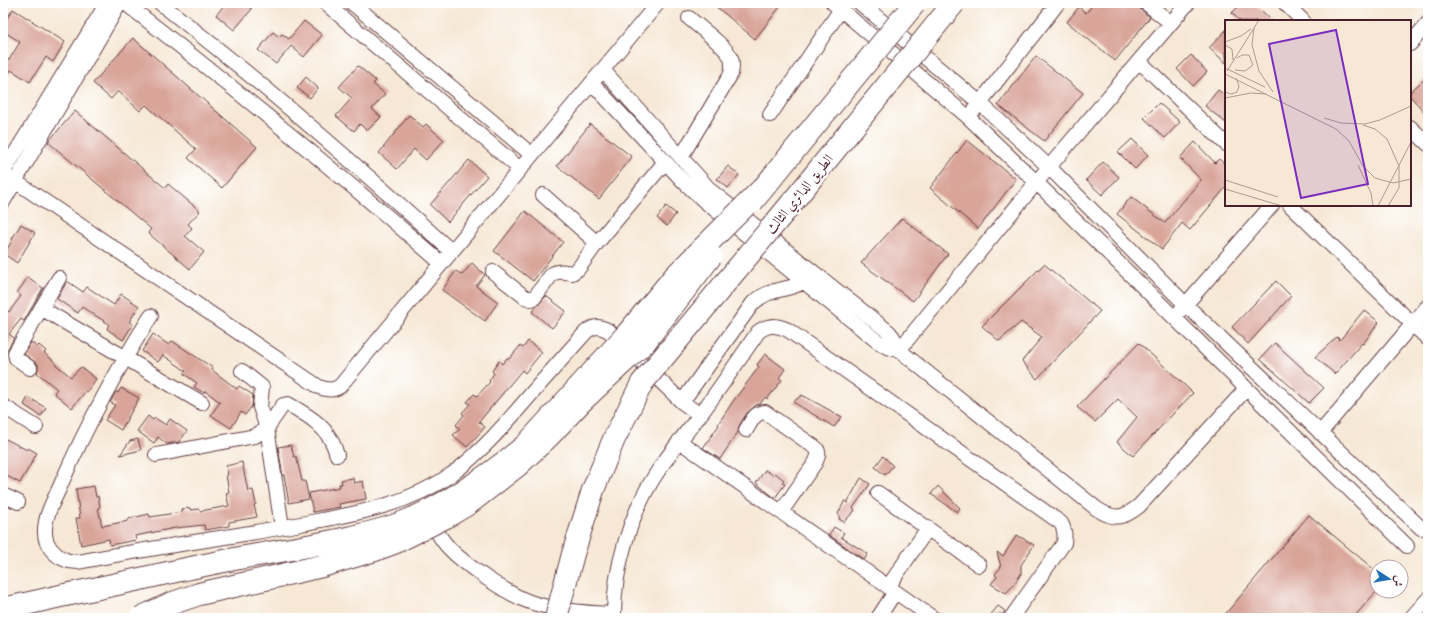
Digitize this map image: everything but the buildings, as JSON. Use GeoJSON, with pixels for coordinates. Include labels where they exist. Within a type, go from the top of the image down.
{"type":"FeatureCollection","features":[{"type":"Feature","properties":{"kind":"highway"},"geometry":{"type":"LineString","coordinates":[[140,618],[170,604],[199,594],[322,566],[396,542],[446,517],[468,504],[516,466],[548,437],[581,402],[644,343],[761,190],[915,3]]}},
{"type":"Feature","properties":{"kind":"highway","name":"الطريق الدائري الثالث"},"geometry":{"type":"LineString","coordinates":[[556,618],[573,554],[593,490],[614,439],[642,383],[781,216],[954,3]]}},
{"type":"Feature","properties":{"kind":"highway"},"geometry":{"type":"LineString","coordinates":[[3,609],[243,558],[323,544],[378,531],[404,523],[424,513],[467,488],[509,459],[526,445],[627,334],[675,276],[761,190]]}},
{"type":"Feature","properties":{"kind":"street"},"geometry":{"type":"LineString","coordinates":[[107,3],[3,173],[324,389],[336,389],[340,386],[658,3]]}},
{"type":"Feature","properties":{"kind":"street"},"geometry":{"type":"LineString","coordinates":[[3,202],[120,3]]}},
{"type":"Feature","properties":{"kind":"street"},"geometry":{"type":"LineString","coordinates":[[126,3],[360,192],[441,263]]}},
{"type":"Feature","properties":{"kind":"street"},"geometry":{"type":"LineString","coordinates":[[160,3],[215,46],[295,113],[373,180],[451,251]]}},
{"type":"Feature","properties":{"kind":"street"},"geometry":{"type":"LineString","coordinates":[[325,3],[520,169]]}},
{"type":"Feature","properties":{"kind":"street"},"geometry":{"type":"LineString","coordinates":[[352,3],[532,155]]}},
{"type":"Feature","properties":{"kind":"street"},"geometry":{"type":"LineString","coordinates":[[860,3],[980,102],[1049,167],[1186,305],[1421,528]]}},
{"type":"Feature","properties":{"kind":"street"},"geometry":{"type":"LineString","coordinates":[[968,117],[1058,3]]}},
{"type":"Feature","properties":{"kind":"street"},"geometry":{"type":"LineString","coordinates":[[1146,3],[1171,23]]}},
{"type":"Feature","properties":{"kind":"street"},"geometry":{"type":"LineString","coordinates":[[899,350],[1049,167],[1188,3]]}},
{"type":"Feature","properties":{"kind":"street"},"geometry":{"type":"LineString","coordinates":[[1285,3],[1302,20]]}},
{"type":"Feature","properties":{"kind":"street"},"geometry":{"type":"LineString","coordinates":[[770,115],[837,6],[968,117],[1175,317],[1246,389],[1407,546]]}},
{"type":"Feature","properties":{"kind":"street"},"geometry":{"type":"LineString","coordinates":[[681,157],[731,74],[732,65],[730,57],[725,50],[689,18]]}},
{"type":"Feature","properties":{"kind":"street"},"geometry":{"type":"LineString","coordinates":[[1411,43],[1428,23]]}},
{"type":"Feature","properties":{"kind":"street"},"geometry":{"type":"LineString","coordinates":[[1139,61],[1225,143]]}},
{"type":"Feature","properties":{"kind":"street"},"geometry":{"type":"LineString","coordinates":[[603,70],[711,190],[877,341],[887,347],[899,350],[1097,509],[1107,515],[1118,517],[1130,514],[1139,506],[1246,389]]}},
{"type":"Feature","properties":{"kind":"street"},"geometry":{"type":"LineString","coordinates":[[592,83],[702,199],[808,277]]}},
{"type":"Feature","properties":{"kind":"street"},"geometry":{"type":"LineString","coordinates":[[1411,128],[1428,144]]}},
{"type":"Feature","properties":{"kind":"street"},"geometry":{"type":"LineString","coordinates":[[493,272],[525,297],[531,299],[537,296],[552,274],[559,271],[575,272],[597,243],[666,162]]}},
{"type":"Feature","properties":{"kind":"street"},"geometry":{"type":"LineString","coordinates":[[543,195],[597,243]]}},
{"type":"Feature","properties":{"kind":"street"},"geometry":{"type":"LineString","coordinates":[[1175,317],[1271,206]]}},
{"type":"Feature","properties":{"kind":"street"},"geometry":{"type":"LineString","coordinates":[[1291,206],[1428,339]]}},
{"type":"Feature","properties":{"kind":"street"},"geometry":{"type":"LineString","coordinates":[[682,402],[753,303],[760,297],[769,293],[792,288],[808,277]]}},
{"type":"Feature","properties":{"kind":"street"},"geometry":{"type":"LineString","coordinates":[[30,368],[16,358],[15,353],[58,278]]}},
{"type":"Feature","properties":{"kind":"street"},"geometry":{"type":"LineString","coordinates":[[1320,433],[1428,306]]}},
{"type":"Feature","properties":{"kind":"street"},"geometry":{"type":"LineString","coordinates":[[41,308],[202,403]]}},
{"type":"Feature","properties":{"kind":"street"},"geometry":{"type":"LineString","coordinates":[[151,316],[125,357],[92,417],[45,523],[45,535],[49,546],[56,555],[66,560],[78,562],[363,512],[394,503],[416,494],[450,475],[475,455],[498,433],[591,328],[597,326],[609,331],[682,402],[700,415]]}},
{"type":"Feature","properties":{"kind":"street"},"geometry":{"type":"LineString","coordinates":[[416,494],[437,532],[449,548],[468,564],[498,585],[529,602],[547,607],[614,616],[617,579],[625,542],[636,513],[657,472],[700,415],[758,332],[763,328],[776,326],[788,330],[1060,523],[1064,529],[1064,543],[1011,618]]}},
{"type":"Feature","properties":{"kind":"street"},"geometry":{"type":"LineString","coordinates":[[242,371],[262,387],[260,407],[266,428],[282,527]]}},
{"type":"Feature","properties":{"kind":"street"},"geometry":{"type":"LineString","coordinates":[[156,455],[251,438],[266,428],[283,405],[288,404],[324,429],[335,445],[337,455]]}},
{"type":"Feature","properties":{"kind":"street"},"geometry":{"type":"LineString","coordinates":[[3,406],[36,427]]}},
{"type":"Feature","properties":{"kind":"street"},"geometry":{"type":"LineString","coordinates":[[746,430],[758,413],[765,412],[816,448],[818,451],[819,455],[815,463],[781,512]]}},
{"type":"Feature","properties":{"kind":"street"},"geometry":{"type":"LineString","coordinates":[[679,441],[933,618]]}},
{"type":"Feature","properties":{"kind":"street"},"geometry":{"type":"LineString","coordinates":[[878,493],[979,565]]}},
{"type":"Feature","properties":{"kind":"street"},"geometry":{"type":"LineString","coordinates":[[3,495],[18,502]]}},
{"type":"Feature","properties":{"kind":"street"},"geometry":{"type":"LineString","coordinates":[[878,618],[892,589],[928,528]]}},
{"type":"Feature","properties":{"kind":"street"},"geometry":{"type":"LineString","coordinates":[[1411,618],[1428,599]]}}]}
